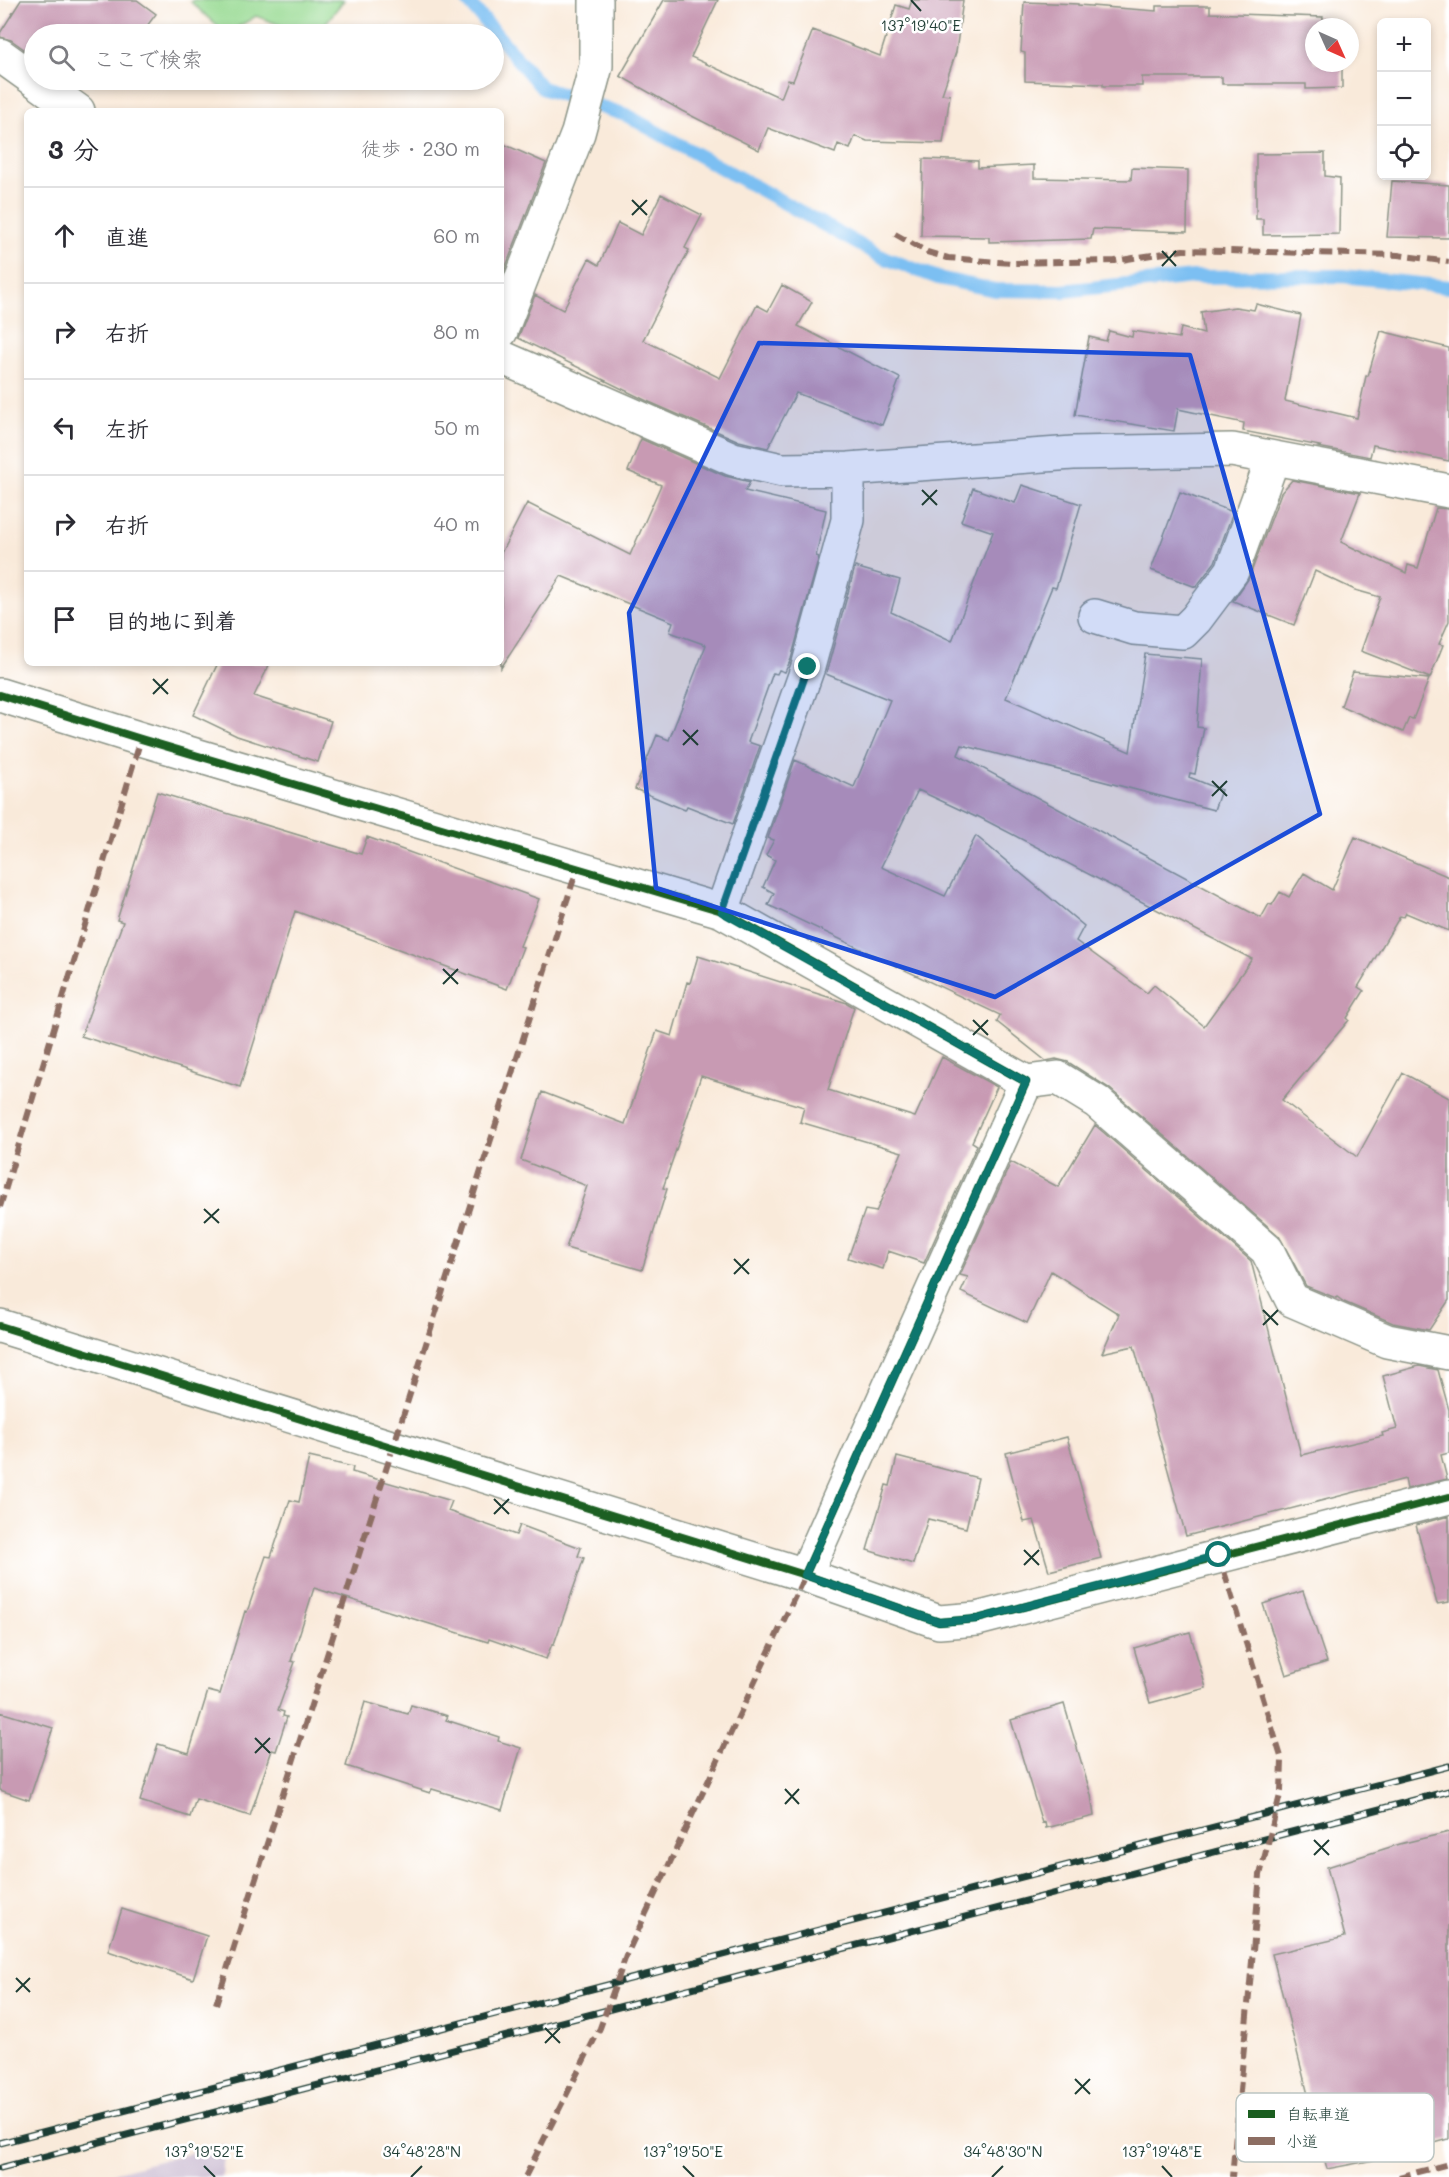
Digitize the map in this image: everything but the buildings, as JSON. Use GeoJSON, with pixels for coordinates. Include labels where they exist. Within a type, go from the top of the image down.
{"type":"FeatureCollection","features":[{"type":"Feature","properties":{"kind":"street"},"geometry":{"type":"LineString","coordinates":[[504,323],[578,133],[596,66],[596,0]]}},
{"type":"Feature","properties":{"kind":"street"},"geometry":{"type":"LineString","coordinates":[[0,55],[24,72]]}},
{"type":"Feature","properties":{"kind":"street"},"geometry":{"type":"LineString","coordinates":[[49,90],[74,108]]}},
{"type":"Feature","properties":{"kind":"street"},"geometry":{"type":"LineString","coordinates":[[504,358],[733,459],[782,470],[848,469],[1073,453],[1232,450],[1449,491]]}},
{"type":"Feature","properties":{"kind":"street"},"geometry":{"type":"LineString","coordinates":[[1095,616],[1134,628],[1183,632],[1196,619],[1232,571],[1273,458]]}},
{"type":"Feature","properties":{"kind":"street"},"geometry":{"type":"LineString","coordinates":[[722,912],[808,667],[848,520],[848,469]]}},
{"type":"Feature","properties":{"kind":"street"},"geometry":{"type":"LineString","coordinates":[[0,695],[722,912],[1026,1082],[1058,1078],[1097,1102],[1267,1250],[1292,1300],[1387,1341],[1449,1353]]}},
{"type":"Feature","properties":{"kind":"street"},"geometry":{"type":"LineString","coordinates":[[805,1575],[1026,1082]]}},
{"type":"Feature","properties":{"kind":"street"},"geometry":{"type":"LineString","coordinates":[[0,1326],[805,1575],[939,1622],[977,1619],[1449,1497]]}},
{"type":"Feature","properties":{"kind":"highlighted area"},"geometry":{"type":"Polygon","coordinates":[[[759,343],[1190,355],[1320,814],[995,997],[656,888],[629,613],[759,343]]]}},
{"type":"Feature","properties":{"kind":"shaded area"},"geometry":{"type":"Polygon","coordinates":[[[225,2144],[222,2177],[97,2177],[225,2144]]]}},
{"type":"Feature","properties":{"kind":"green space"},"geometry":{"type":"Polygon","coordinates":[[[193,0],[344,0],[325,24],[277,24],[256,16],[243,24],[215,24],[191,2],[193,0]]]}},
{"type":"Feature","properties":{"kind":"waterway"},"geometry":{"type":"LineString","coordinates":[[467,0],[487,24]]}},
{"type":"Feature","properties":{"kind":"waterway"},"geometry":{"type":"LineString","coordinates":[[504,43],[542,88],[626,115],[880,256],[938,278],[995,290],[1063,291],[1193,277],[1342,276],[1449,287]]}},
{"type":"Feature","properties":{"kind":"railway"},"geometry":{"type":"LineString","coordinates":[[0,2143],[1449,1766]]}},
{"type":"Feature","properties":{"kind":"railway"},"geometry":{"type":"LineString","coordinates":[[0,2168],[1449,1791]]}},
{"type":"Feature","properties":{"kind":"marked path"},"geometry":{"type":"LineString","coordinates":[[895,234],[927,252],[948,258],[1011,263],[1115,261],[1183,250],[1398,255],[1449,262]]}},
{"type":"Feature","properties":{"kind":"marked path"},"geometry":{"type":"LineString","coordinates":[[0,1207],[141,739]]}},
{"type":"Feature","properties":{"kind":"marked path"},"geometry":{"type":"LineString","coordinates":[[216,2004],[577,869]]}},
{"type":"Feature","properties":{"kind":"marked path"},"geometry":{"type":"LineString","coordinates":[[1219,1555],[1282,1760],[1281,1791],[1260,1875],[1240,2093]]}},
{"type":"Feature","properties":{"kind":"marked path"},"geometry":{"type":"LineString","coordinates":[[525,2177],[600,2028],[626,1956],[805,1575]]}},
{"type":"Feature","properties":{"kind":"marked path"},"geometry":{"type":"LineString","coordinates":[[1232,2177],[1236,2134]]}},
{"type":"Feature","properties":{"kind":"marked path"},"geometry":{"type":"LineString","coordinates":[[1399,2177],[1449,2164]]}},
{"type":"Feature","properties":{"kind":"cycle path"},"geometry":{"type":"LineString","coordinates":[[0,695],[722,911],[1026,1082],[805,1575]]}},
{"type":"Feature","properties":{"kind":"cycle path"},"geometry":{"type":"LineString","coordinates":[[0,1326],[805,1575],[939,1622],[977,1619],[1449,1497]]}},
{"type":"Feature","properties":{"kind":"route"},"geometry":{"type":"LineString","coordinates":[[808,667],[722,912],[1026,1082],[805,1575],[939,1622],[977,1619],[1219,1555]]}}]}
